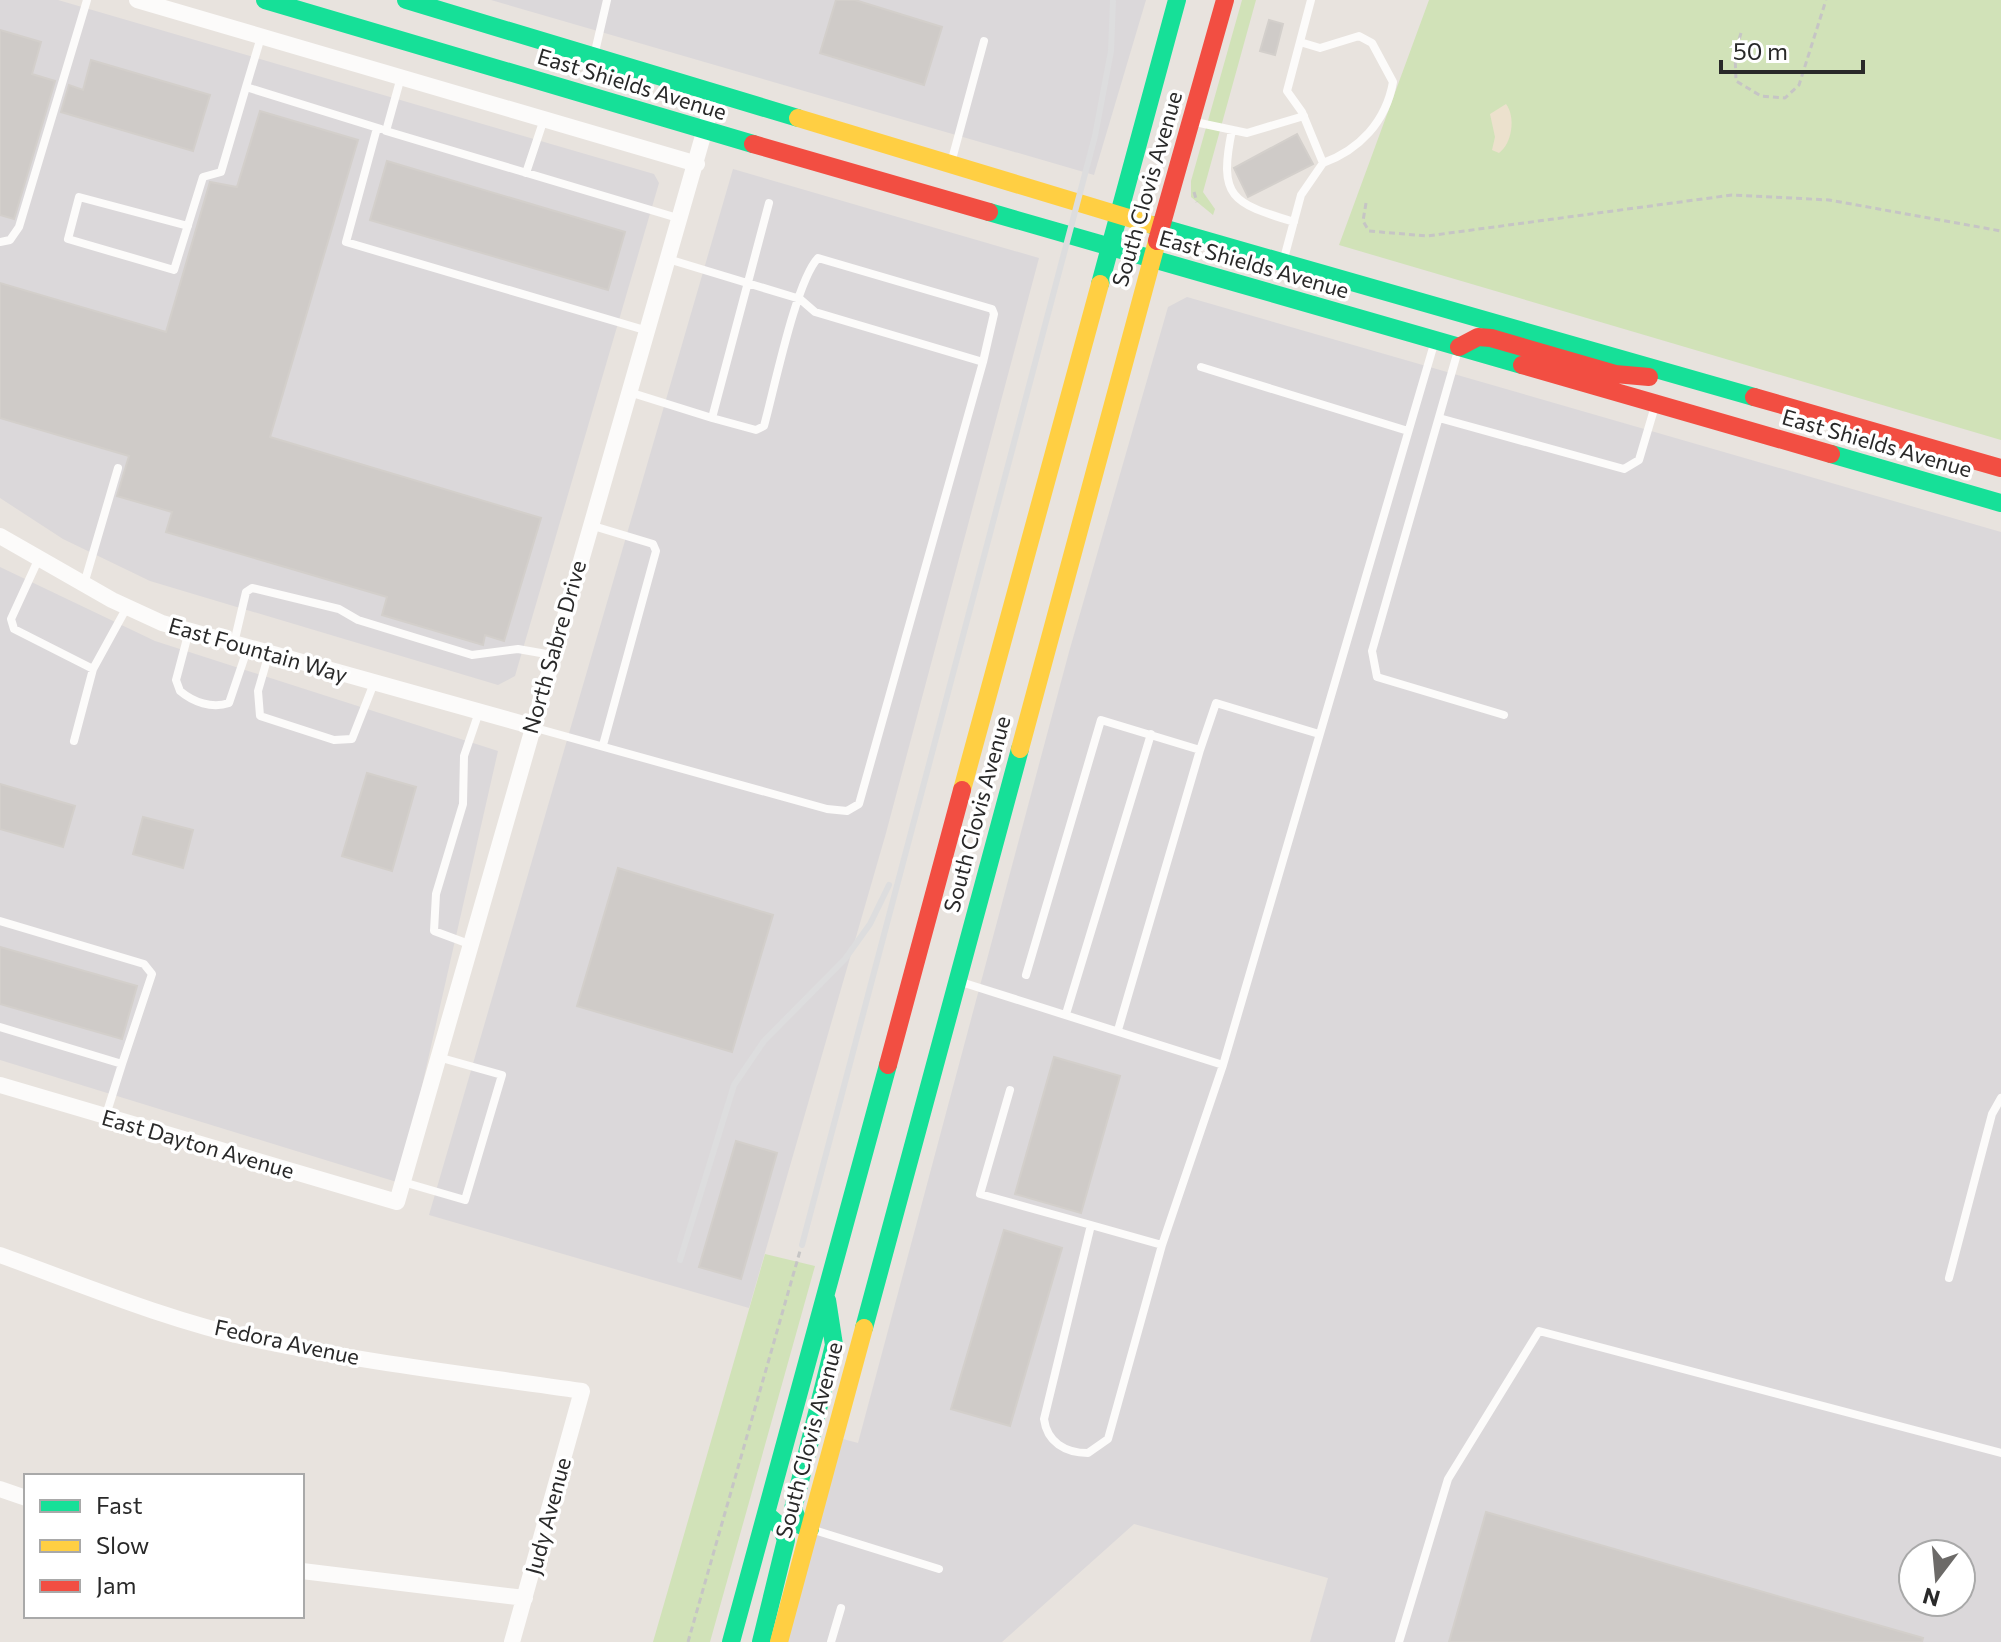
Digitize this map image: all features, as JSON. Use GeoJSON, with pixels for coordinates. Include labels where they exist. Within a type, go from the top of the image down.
{"type":"FeatureCollection","features":[{"type":"Feature","properties":{"kind":"main road","name":"East Shields Avenue"},"geometry":{"type":"LineString","coordinates":[[265,0],[706,131],[2001,503]]}},
{"type":"Feature","properties":{"kind":"main road","name":"East Shields Avenue"},"geometry":{"type":"LineString","coordinates":[[406,0],[445,6],[594,57],[1161,228],[2001,468]]}},
{"type":"Feature","properties":{"kind":"main road","name":"South Clovis Avenue"},"geometry":{"type":"LineString","coordinates":[[731,1642],[1177,0]]}},
{"type":"Feature","properties":{"kind":"main road","name":"South Clovis Avenue"},"geometry":{"type":"LineString","coordinates":[[779,1642],[1225,0]]}},
{"type":"Feature","properties":{"kind":"main road"},"geometry":{"type":"LineString","coordinates":[[1459,347],[1478,337],[1491,338],[1615,374],[1698,380]]}},
{"type":"Feature","properties":{"kind":"main road"},"geometry":{"type":"LineString","coordinates":[[810,1529],[800,1525],[793,1509],[834,1345],[826,1293]]}},
{"type":"Feature","properties":{"kind":"main road"},"geometry":{"type":"LineString","coordinates":[[761,1642],[786,1540],[781,1527],[766,1514]]}},
{"type":"Feature","properties":{"kind":"street"},"geometry":{"type":"LineString","coordinates":[[137,0],[697,164]]}},
{"type":"Feature","properties":{"kind":"street","name":"North Sabre Drive"},"geometry":{"type":"LineString","coordinates":[[397,1202],[531,726],[715,94]]}},
{"type":"Feature","properties":{"kind":"street","name":"East Fountain Way"},"geometry":{"type":"LineString","coordinates":[[0,536],[127,607],[189,631],[531,726]]}},
{"type":"Feature","properties":{"kind":"street","name":"East Dayton Avenue"},"geometry":{"type":"LineString","coordinates":[[0,1085],[397,1202]]}},
{"type":"Feature","properties":{"kind":"street","name":"Fedora Avenue"},"geometry":{"type":"LineString","coordinates":[[0,1255],[126,1300],[251,1338],[383,1363],[582,1391]]}},
{"type":"Feature","properties":{"kind":"street","name":"Judy Avenue"},"geometry":{"type":"LineString","coordinates":[[512,1642],[582,1391]]}},
{"type":"Feature","properties":{"kind":"street"},"geometry":{"type":"LineString","coordinates":[[0,1489],[24,1497]]}},
{"type":"Feature","properties":{"kind":"street"},"geometry":{"type":"LineString","coordinates":[[304,1571],[525,1598]]}},
{"type":"Feature","properties":{"kind":"lane"},"geometry":{"type":"LineString","coordinates":[[0,242],[10,240],[19,227],[87,0]]}},
{"type":"Feature","properties":{"kind":"lane"},"geometry":{"type":"LineString","coordinates":[[594,57],[607,0]]}},
{"type":"Feature","properties":{"kind":"lane"},"geometry":{"type":"LineString","coordinates":[[1311,0],[1287,91],[1304,116],[1323,163]]}},
{"type":"Feature","properties":{"kind":"lane"},"geometry":{"type":"LineString","coordinates":[[1283,262],[1301,195],[1323,163],[1351,153],[1363,140],[1387,104],[1393,82],[1372,43],[1359,36],[1320,48],[1300,42]]}},
{"type":"Feature","properties":{"kind":"lane"},"geometry":{"type":"LineString","coordinates":[[188,226],[79,197],[68,239],[174,270],[188,226],[203,177],[221,172],[261,37]]}},
{"type":"Feature","properties":{"kind":"lane"},"geometry":{"type":"LineString","coordinates":[[951,164],[984,41]]}},
{"type":"Feature","properties":{"kind":"lane"},"geometry":{"type":"LineString","coordinates":[[401,77],[381,129],[346,242],[648,331]]}},
{"type":"Feature","properties":{"kind":"lane"},"geometry":{"type":"LineString","coordinates":[[246,87],[681,219]]}},
{"type":"Feature","properties":{"kind":"lane"},"geometry":{"type":"LineString","coordinates":[[1191,120],[1247,133],[1304,116]]}},
{"type":"Feature","properties":{"kind":"lane"},"geometry":{"type":"LineString","coordinates":[[526,173],[544,119]]}},
{"type":"Feature","properties":{"kind":"lane"},"geometry":{"type":"LineString","coordinates":[[1232,130],[1225,176],[1237,198],[1251,208],[1294,222]]}},
{"type":"Feature","properties":{"kind":"lane"},"geometry":{"type":"LineString","coordinates":[[712,418],[769,203]]}},
{"type":"Feature","properties":{"kind":"lane"},"geometry":{"type":"LineString","coordinates":[[531,726],[827,809],[847,811],[859,804],[994,314],[992,309],[818,258],[812,264],[800,299],[764,426],[756,430],[629,392]]}},
{"type":"Feature","properties":{"kind":"lane"},"geometry":{"type":"LineString","coordinates":[[668,259],[800,299],[815,312],[983,362]]}},
{"type":"Feature","properties":{"kind":"lane"},"geometry":{"type":"LineString","coordinates":[[1091,1225],[1044,1419],[1045,1431],[1057,1444],[1078,1453],[1088,1453],[1108,1439],[1162,1245],[1206,1106],[1223,1065],[1436,339]]}},
{"type":"Feature","properties":{"kind":"lane"},"geometry":{"type":"LineString","coordinates":[[1459,347],[1372,651],[1372,666],[1377,677],[1504,715]]}},
{"type":"Feature","properties":{"kind":"lane"},"geometry":{"type":"LineString","coordinates":[[1201,367],[1408,431]]}},
{"type":"Feature","properties":{"kind":"lane"},"geometry":{"type":"LineString","coordinates":[[1439,418],[1624,469],[1639,460],[1656,404]]}},
{"type":"Feature","properties":{"kind":"lane"},"geometry":{"type":"LineString","coordinates":[[84,584],[118,468]]}},
{"type":"Feature","properties":{"kind":"lane"},"geometry":{"type":"LineString","coordinates":[[590,525],[653,544],[656,551],[603,745]]}},
{"type":"Feature","properties":{"kind":"lane"},"geometry":{"type":"LineString","coordinates":[[39,558],[11,619],[14,629],[93,669]]}},
{"type":"Feature","properties":{"kind":"lane"},"geometry":{"type":"LineString","coordinates":[[189,631],[176,680],[180,691],[199,702],[221,706],[229,703],[241,645],[246,592],[252,588],[339,609],[358,620],[472,655],[518,649],[552,655]]}},
{"type":"Feature","properties":{"kind":"lane"},"geometry":{"type":"LineString","coordinates":[[74,741],[93,669],[127,607]]}},
{"type":"Feature","properties":{"kind":"lane"},"geometry":{"type":"LineString","coordinates":[[269,653],[258,691],[260,716],[334,740],[352,739],[374,683]]}},
{"type":"Feature","properties":{"kind":"lane"},"geometry":{"type":"LineString","coordinates":[[1118,1030],[1216,703],[1319,734]]}},
{"type":"Feature","properties":{"kind":"lane"},"geometry":{"type":"LineString","coordinates":[[469,944],[434,931],[436,894],[463,804],[464,756],[479,712]]}},
{"type":"Feature","properties":{"kind":"lane"},"geometry":{"type":"LineString","coordinates":[[1026,975],[1101,720],[1200,750]]}},
{"type":"Feature","properties":{"kind":"lane"},"geometry":{"type":"LineString","coordinates":[[1066,1014],[1151,734]]}},
{"type":"Feature","properties":{"kind":"lane"},"geometry":{"type":"LineString","coordinates":[[0,921],[144,964],[152,974],[106,1116]]}},
{"type":"Feature","properties":{"kind":"lane"},"geometry":{"type":"LineString","coordinates":[[957,981],[1223,1065]]}},
{"type":"Feature","properties":{"kind":"lane"},"geometry":{"type":"LineString","coordinates":[[0,1027],[122,1064]]}},
{"type":"Feature","properties":{"kind":"lane"},"geometry":{"type":"LineString","coordinates":[[403,1181],[465,1200],[502,1075],[438,1057]]}},
{"type":"Feature","properties":{"kind":"lane"},"geometry":{"type":"LineString","coordinates":[[1010,1090],[980,1194],[1162,1245]]}},
{"type":"Feature","properties":{"kind":"lane"},"geometry":{"type":"LineString","coordinates":[[1949,1278],[1992,1114],[2001,1098]]}},
{"type":"Feature","properties":{"kind":"lane"},"geometry":{"type":"LineString","coordinates":[[1399,1642],[1448,1479],[1539,1331],[2001,1453]]}},
{"type":"Feature","properties":{"kind":"lane"},"geometry":{"type":"LineString","coordinates":[[810,1529],[939,1569]]}},
{"type":"Feature","properties":{"kind":"lane"},"geometry":{"type":"LineString","coordinates":[[831,1642],[841,1608]]}},
{"type":"Feature","properties":{"kind":"path"},"geometry":{"type":"LineString","coordinates":[[1741,33],[1735,53],[1736,81],[1761,96],[1785,98],[1799,85],[1826,0]]}},
{"type":"Feature","properties":{"kind":"path"},"geometry":{"type":"LineString","coordinates":[[1366,203],[1363,221],[1369,231],[1427,236],[1732,195],[1829,200],[2001,231]]}},
{"type":"Feature","properties":{"kind":"path"},"geometry":{"type":"LineString","coordinates":[[688,1642],[800,1251]]}},
{"type":"Feature","properties":{"kind":"shaded area"},"geometry":{"type":"Polygon","coordinates":[[[0,0],[58,0],[654,174],[659,183],[515,676],[498,685],[150,581],[63,539],[0,498],[0,0]]]}},
{"type":"Feature","properties":{"kind":"shaded area"},"geometry":{"type":"Polygon","coordinates":[[[491,0],[1146,0],[1094,175],[491,0]]]}},
{"type":"Feature","properties":{"kind":"shaded area"},"geometry":{"type":"Polygon","coordinates":[[[733,169],[1039,258],[886,833],[749,1308],[429,1215],[733,169]]]}},
{"type":"Feature","properties":{"kind":"shaded area"},"geometry":{"type":"Polygon","coordinates":[[[1187,297],[2001,532],[2001,1642],[1310,1642],[1328,1578],[1134,1524],[1002,1642],[784,1642],[843,1439],[858,1443],[1069,652],[1168,307],[1187,297]]]}},
{"type":"Feature","properties":{"kind":"shaded area"},"geometry":{"type":"Polygon","coordinates":[[[0,567],[155,641],[498,751],[400,1183],[0,1060],[0,567]]]}},
{"type":"Feature","properties":{"kind":"green space"},"geometry":{"type":"Polygon","coordinates":[[[1242,0],[1256,0],[1203,192],[1215,209],[1213,215],[1191,197],[1191,181],[1242,0]]]}},
{"type":"Feature","properties":{"kind":"green space"},"geometry":{"type":"Polygon","coordinates":[[[1429,0],[2001,0],[2001,440],[1339,245],[1429,0]]]}},
{"type":"Feature","properties":{"kind":"green space"},"geometry":{"type":"Polygon","coordinates":[[[765,1254],[815,1266],[710,1642],[653,1642],[765,1254]]]}},
{"type":"Feature","properties":{"kind":"sand"},"geometry":{"type":"Polygon","coordinates":[[[1506,104],[1511,116],[1511,130],[1507,143],[1499,153],[1492,150],[1495,137],[1490,114],[1506,104]]]}},
{"type":"Feature","properties":{"kind":"building"},"geometry":{"type":"Polygon","coordinates":[[[836,0],[855,0],[942,27],[924,85],[820,53],[836,0]]]}},
{"type":"Feature","properties":{"kind":"building"},"geometry":{"type":"Polygon","coordinates":[[[1269,20],[1283,24],[1275,55],[1260,51],[1269,20]]]}},
{"type":"Feature","properties":{"kind":"building"},"geometry":{"type":"Polygon","coordinates":[[[0,30],[41,42],[32,74],[55,81],[14,219],[0,215],[0,30]]]}},
{"type":"Feature","properties":{"kind":"building"},"geometry":{"type":"Polygon","coordinates":[[[91,60],[210,95],[193,151],[61,112],[69,85],[83,90],[91,60]]]}},
{"type":"Feature","properties":{"kind":"building"},"geometry":{"type":"Polygon","coordinates":[[[260,111],[358,140],[270,437],[541,518],[504,641],[485,635],[483,645],[382,615],[387,597],[166,532],[172,512],[117,496],[129,456],[0,418],[0,283],[166,332],[210,182],[237,187],[260,111]]]}},
{"type":"Feature","properties":{"kind":"building"},"geometry":{"type":"Polygon","coordinates":[[[1297,134],[1313,164],[1248,197],[1234,168],[1297,134]]]}},
{"type":"Feature","properties":{"kind":"building"},"geometry":{"type":"Polygon","coordinates":[[[387,161],[625,232],[608,290],[370,220],[387,161]]]}},
{"type":"Feature","properties":{"kind":"building"},"geometry":{"type":"Polygon","coordinates":[[[367,773],[416,787],[392,871],[342,856],[367,773]]]}},
{"type":"Feature","properties":{"kind":"building"},"geometry":{"type":"Polygon","coordinates":[[[0,784],[75,806],[63,847],[0,829],[0,784]]]}},
{"type":"Feature","properties":{"kind":"building"},"geometry":{"type":"Polygon","coordinates":[[[143,817],[193,830],[183,868],[133,854],[143,817]]]}},
{"type":"Feature","properties":{"kind":"building"},"geometry":{"type":"Polygon","coordinates":[[[618,868],[773,915],[732,1052],[577,1006],[618,868]]]}},
{"type":"Feature","properties":{"kind":"building"},"geometry":{"type":"Polygon","coordinates":[[[0,947],[137,986],[122,1039],[0,1004],[0,947]]]}},
{"type":"Feature","properties":{"kind":"building"},"geometry":{"type":"Polygon","coordinates":[[[1054,1057],[1120,1076],[1081,1213],[1015,1194],[1054,1057]]]}},
{"type":"Feature","properties":{"kind":"building"},"geometry":{"type":"Polygon","coordinates":[[[736,1141],[777,1153],[741,1279],[699,1267],[736,1141]]]}},
{"type":"Feature","properties":{"kind":"building"},"geometry":{"type":"Polygon","coordinates":[[[1004,1230],[1062,1248],[1010,1426],[951,1409],[1004,1230]]]}},
{"type":"Feature","properties":{"kind":"building"},"geometry":{"type":"Polygon","coordinates":[[[1486,1512],[1923,1638],[1922,1642],[1449,1642],[1486,1512]]]}},
{"type":"Feature","properties":{"kind":"railway"},"geometry":{"type":"LineString","coordinates":[[802,1245],[1095,136],[1111,51],[1113,0]]}},
{"type":"Feature","properties":{"kind":"railway"},"geometry":{"type":"LineString","coordinates":[[680,1260],[734,1085],[764,1041],[845,959],[870,924],[889,885]]}},
{"type":"Feature","properties":{"kind":"traffic: fast"},"geometry":{"type":"LineString","coordinates":[[265,0],[753,144]]}},
{"type":"Feature","properties":{"kind":"traffic: fast"},"geometry":{"type":"LineString","coordinates":[[406,0],[798,118]]}},
{"type":"Feature","properties":{"kind":"traffic: fast"},"geometry":{"type":"LineString","coordinates":[[1100,284],[1177,0]]}},
{"type":"Feature","properties":{"kind":"traffic: fast"},"geometry":{"type":"LineString","coordinates":[[989,212],[1522,365]]}},
{"type":"Feature","properties":{"kind":"traffic: fast"},"geometry":{"type":"LineString","coordinates":[[1152,225],[1754,397]]}},
{"type":"Feature","properties":{"kind":"traffic: fast"},"geometry":{"type":"LineString","coordinates":[[1831,454],[2001,503]]}},
{"type":"Feature","properties":{"kind":"traffic: fast"},"geometry":{"type":"LineString","coordinates":[[864,1328],[1020,749]]}},
{"type":"Feature","properties":{"kind":"traffic: fast"},"geometry":{"type":"LineString","coordinates":[[731,1642],[888,1065]]}},
{"type":"Feature","properties":{"kind":"traffic: fast"},"geometry":{"type":"LineString","coordinates":[[810,1529],[800,1525],[793,1509],[834,1345],[827,1300]]}},
{"type":"Feature","properties":{"kind":"traffic: fast"},"geometry":{"type":"LineString","coordinates":[[761,1642],[786,1540],[781,1527],[766,1514]]}},
{"type":"Feature","properties":{"kind":"traffic: slow"},"geometry":{"type":"LineString","coordinates":[[798,118],[1152,225]]}},
{"type":"Feature","properties":{"kind":"traffic: slow"},"geometry":{"type":"LineString","coordinates":[[1020,749],[1157,241]]}},
{"type":"Feature","properties":{"kind":"traffic: slow"},"geometry":{"type":"LineString","coordinates":[[962,790],[1100,284]]}},
{"type":"Feature","properties":{"kind":"traffic: slow"},"geometry":{"type":"LineString","coordinates":[[779,1642],[864,1328]]}},
{"type":"Feature","properties":{"kind":"traffic: jam"},"geometry":{"type":"LineString","coordinates":[[1157,241],[1225,0]]}},
{"type":"Feature","properties":{"kind":"traffic: jam"},"geometry":{"type":"LineString","coordinates":[[753,144],[989,212]]}},
{"type":"Feature","properties":{"kind":"traffic: jam"},"geometry":{"type":"LineString","coordinates":[[1459,347],[1478,337],[1491,338],[1615,374],[1649,377]]}},
{"type":"Feature","properties":{"kind":"traffic: jam"},"geometry":{"type":"LineString","coordinates":[[1522,365],[1831,454]]}},
{"type":"Feature","properties":{"kind":"traffic: jam"},"geometry":{"type":"LineString","coordinates":[[1754,397],[2001,468]]}},
{"type":"Feature","properties":{"kind":"traffic: jam"},"geometry":{"type":"LineString","coordinates":[[888,1065],[962,790]]}}]}
